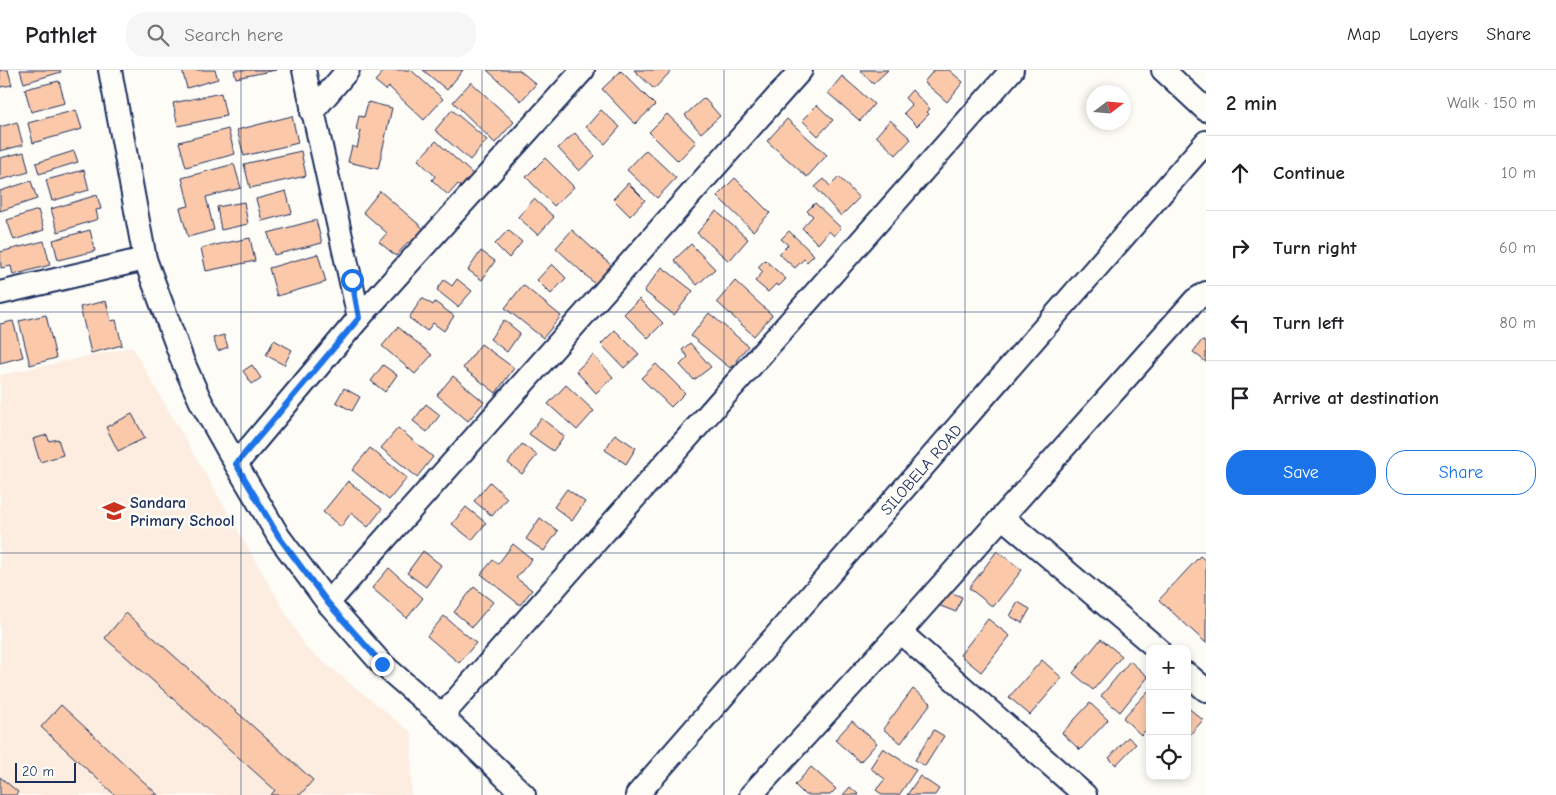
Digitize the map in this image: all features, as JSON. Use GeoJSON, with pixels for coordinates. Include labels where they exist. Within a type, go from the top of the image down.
{"type":"FeatureCollection","features":[{"type":"Feature","properties":{"kind":"street"},"geometry":{"type":"LineString","coordinates":[[110,70],[145,259],[183,362],[201,402],[236,464],[279,537],[328,603],[382,664],[442,716],[524,795]]}},
{"type":"Feature","properties":{"kind":"street"},"geometry":{"type":"LineString","coordinates":[[304,70],[359,318]]}},
{"type":"Feature","properties":{"kind":"street"},"geometry":{"type":"LineString","coordinates":[[312,112],[348,70]]}},
{"type":"Feature","properties":{"kind":"street"},"geometry":{"type":"LineString","coordinates":[[236,464],[359,318],[583,70]]}},
{"type":"Feature","properties":{"kind":"street"},"geometry":{"type":"LineString","coordinates":[[328,603],[801,70]]}},
{"type":"Feature","properties":{"kind":"street"},"geometry":{"type":"LineString","coordinates":[[442,716],[1012,70]]}},
{"type":"Feature","properties":{"kind":"street"},"geometry":{"type":"LineString","coordinates":[[1163,70],[1206,110]]}},
{"type":"Feature","properties":{"kind":"street","name":"SILOBELA ROAD"},"geometry":{"type":"LineString","coordinates":[[637,795],[1206,142]]}},
{"type":"Feature","properties":{"kind":"street"},"geometry":{"type":"LineString","coordinates":[[0,293],[145,259]]}},
{"type":"Feature","properties":{"kind":"street"},"geometry":{"type":"LineString","coordinates":[[751,795],[900,632],[1195,300],[1206,293]]}},
{"type":"Feature","properties":{"kind":"street"},"geometry":{"type":"LineString","coordinates":[[1002,518],[1153,645]]}},
{"type":"Feature","properties":{"kind":"street"},"geometry":{"type":"LineString","coordinates":[[900,632],[1084,795]]}},
{"type":"Feature","properties":{"kind":"street"},"geometry":{"type":"LineString","coordinates":[[1191,677],[1206,690]]}},
{"type":"Feature","properties":{"kind":"shaded area","name":"Sandara Primary School"},"geometry":{"type":"Polygon","coordinates":[[[132,347],[306,648],[412,733],[411,795],[0,795],[0,375],[132,347]]]}},
{"type":"Feature","properties":{"kind":"building"},"geometry":{"type":"Polygon","coordinates":[[[0,70],[8,70],[12,85],[0,87],[0,70]]]}},
{"type":"Feature","properties":{"kind":"building"},"geometry":{"type":"Polygon","coordinates":[[[20,70],[60,70],[61,72],[24,83],[20,70]]]}},
{"type":"Feature","properties":{"kind":"building"},"geometry":{"type":"Polygon","coordinates":[[[182,70],[215,70],[218,79],[187,88],[182,70]]]}},
{"type":"Feature","properties":{"kind":"building"},"geometry":{"type":"Polygon","coordinates":[[[234,70],[276,70],[236,78],[234,70]]]}},
{"type":"Feature","properties":{"kind":"building"},"geometry":{"type":"Polygon","coordinates":[[[385,70],[411,70],[443,99],[424,120],[389,87],[386,90],[375,81],[385,70]]]}},
{"type":"Feature","properties":{"kind":"building"},"geometry":{"type":"Polygon","coordinates":[[[423,70],[463,70],[447,90],[423,70]]]}},
{"type":"Feature","properties":{"kind":"building"},"geometry":{"type":"Polygon","coordinates":[[[487,70],[519,70],[536,84],[521,101],[487,70]]]}},
{"type":"Feature","properties":{"kind":"building"},"geometry":{"type":"Polygon","coordinates":[[[634,70],[672,70],[654,89],[634,70]]]}},
{"type":"Feature","properties":{"kind":"building"},"geometry":{"type":"Polygon","coordinates":[[[860,70],[888,70],[873,84],[860,70]]]}},
{"type":"Feature","properties":{"kind":"building"},"geometry":{"type":"Polygon","coordinates":[[[934,70],[949,70],[963,82],[947,102],[924,82],[934,70]]]}},
{"type":"Feature","properties":{"kind":"building"},"geometry":{"type":"Polygon","coordinates":[[[621,71],[655,105],[635,124],[602,89],[621,71]]]}},
{"type":"Feature","properties":{"kind":"building"},"geometry":{"type":"Polygon","coordinates":[[[842,76],[874,104],[860,121],[828,93],[842,76]]]}},
{"type":"Feature","properties":{"kind":"building"},"geometry":{"type":"Polygon","coordinates":[[[59,81],[65,103],[31,112],[25,89],[59,81]]]}},
{"type":"Feature","properties":{"kind":"building"},"geometry":{"type":"Polygon","coordinates":[[[471,82],[514,122],[495,143],[453,102],[471,82]]]}},
{"type":"Feature","properties":{"kind":"building"},"geometry":{"type":"Polygon","coordinates":[[[912,90],[930,109],[927,112],[929,114],[917,126],[904,113],[912,105],[905,98],[912,90]]]}},
{"type":"Feature","properties":{"kind":"building"},"geometry":{"type":"Polygon","coordinates":[[[221,93],[226,116],[178,126],[173,103],[221,93]]]}},
{"type":"Feature","properties":{"kind":"building"},"geometry":{"type":"Polygon","coordinates":[[[704,98],[720,116],[701,133],[685,115],[704,98]]]}},
{"type":"Feature","properties":{"kind":"building"},"geometry":{"type":"Polygon","coordinates":[[[368,102],[392,108],[378,169],[348,162],[352,146],[357,148],[361,131],[356,130],[359,116],[364,117],[368,102]]]}},
{"type":"Feature","properties":{"kind":"building"},"geometry":{"type":"Polygon","coordinates":[[[817,105],[833,120],[818,136],[802,120],[817,105]]]}},
{"type":"Feature","properties":{"kind":"building"},"geometry":{"type":"Polygon","coordinates":[[[76,110],[82,129],[33,143],[28,123],[76,110]]]}},
{"type":"Feature","properties":{"kind":"building"},"geometry":{"type":"Polygon","coordinates":[[[452,110],[487,140],[470,160],[435,130],[452,110]]]}},
{"type":"Feature","properties":{"kind":"building"},"geometry":{"type":"Polygon","coordinates":[[[601,110],[620,127],[605,144],[586,127],[601,110]]]}},
{"type":"Feature","properties":{"kind":"building"},"geometry":{"type":"Polygon","coordinates":[[[667,114],[696,142],[678,161],[649,132],[667,114]]]}},
{"type":"Feature","properties":{"kind":"building"},"geometry":{"type":"Polygon","coordinates":[[[292,116],[298,143],[244,156],[237,130],[292,116]]]}},
{"type":"Feature","properties":{"kind":"building"},"geometry":{"type":"Polygon","coordinates":[[[787,119],[827,155],[807,177],[767,141],[787,119]]]}},
{"type":"Feature","properties":{"kind":"building"},"geometry":{"type":"Polygon","coordinates":[[[890,120],[911,139],[896,155],[876,136],[890,120]]]}},
{"type":"Feature","properties":{"kind":"building"},"geometry":{"type":"Polygon","coordinates":[[[17,122],[23,145],[0,151],[0,127],[17,122]]]}},
{"type":"Feature","properties":{"kind":"building"},"geometry":{"type":"Polygon","coordinates":[[[228,129],[235,154],[186,167],[179,142],[228,129]]]}},
{"type":"Feature","properties":{"kind":"building"},"geometry":{"type":"Polygon","coordinates":[[[575,133],[595,156],[579,171],[558,148],[575,133]]]}},
{"type":"Feature","properties":{"kind":"building"},"geometry":{"type":"Polygon","coordinates":[[[436,141],[475,176],[463,189],[458,184],[448,195],[432,180],[435,176],[418,160],[436,141]]]}},
{"type":"Feature","properties":{"kind":"building"},"geometry":{"type":"Polygon","coordinates":[[[646,150],[676,178],[657,198],[627,170],[646,150]]]}},
{"type":"Feature","properties":{"kind":"building"},"geometry":{"type":"Polygon","coordinates":[[[74,151],[78,162],[39,174],[36,163],[74,151]]]}},
{"type":"Feature","properties":{"kind":"building"},"geometry":{"type":"Polygon","coordinates":[[[301,151],[306,176],[250,188],[244,164],[301,151]]]}},
{"type":"Feature","properties":{"kind":"building"},"geometry":{"type":"Polygon","coordinates":[[[24,152],[29,172],[0,180],[0,158],[24,152]]]}},
{"type":"Feature","properties":{"kind":"building"},"geometry":{"type":"Polygon","coordinates":[[[545,158],[574,187],[554,206],[526,177],[545,158]]]}},
{"type":"Feature","properties":{"kind":"building"},"geometry":{"type":"Polygon","coordinates":[[[234,164],[241,188],[206,197],[214,230],[188,237],[180,208],[189,206],[182,178],[234,164]]]}},
{"type":"Feature","properties":{"kind":"building"},"geometry":{"type":"Polygon","coordinates":[[[84,170],[89,190],[52,201],[46,180],[84,170]]]}},
{"type":"Feature","properties":{"kind":"building"},"geometry":{"type":"Polygon","coordinates":[[[839,177],[859,198],[841,216],[815,187],[824,179],[830,186],[839,177]]]}},
{"type":"Feature","properties":{"kind":"building"},"geometry":{"type":"Polygon","coordinates":[[[735,178],[770,213],[753,231],[717,196],[735,178]]]}},
{"type":"Feature","properties":{"kind":"building"},"geometry":{"type":"Polygon","coordinates":[[[31,181],[37,199],[0,211],[0,191],[31,181]]]}},
{"type":"Feature","properties":{"kind":"building"},"geometry":{"type":"Polygon","coordinates":[[[628,183],[645,200],[630,216],[613,199],[628,183]]]}},
{"type":"Feature","properties":{"kind":"building"},"geometry":{"type":"Polygon","coordinates":[[[286,191],[292,213],[262,221],[256,199],[286,191]]]}},
{"type":"Feature","properties":{"kind":"building"},"geometry":{"type":"Polygon","coordinates":[[[380,191],[424,229],[411,245],[408,242],[396,256],[379,242],[387,233],[363,212],[380,191]]]}},
{"type":"Feature","properties":{"kind":"building"},"geometry":{"type":"Polygon","coordinates":[[[97,195],[101,209],[96,210],[98,219],[58,232],[51,209],[97,195]]]}},
{"type":"Feature","properties":{"kind":"building"},"geometry":{"type":"Polygon","coordinates":[[[534,199],[554,217],[538,235],[518,217],[534,199]]]}},
{"type":"Feature","properties":{"kind":"building"},"geometry":{"type":"Polygon","coordinates":[[[244,202],[248,224],[221,230],[217,207],[244,202]]]}},
{"type":"Feature","properties":{"kind":"building"},"geometry":{"type":"Polygon","coordinates":[[[815,203],[841,228],[834,236],[829,231],[818,244],[802,228],[813,216],[807,211],[815,203]]]}},
{"type":"Feature","properties":{"kind":"building"},"geometry":{"type":"Polygon","coordinates":[[[38,210],[44,230],[14,240],[7,220],[38,210]]]}},
{"type":"Feature","properties":{"kind":"building"},"geometry":{"type":"Polygon","coordinates":[[[716,211],[748,239],[729,261],[697,233],[716,211]]]}},
{"type":"Feature","properties":{"kind":"building"},"geometry":{"type":"Polygon","coordinates":[[[316,220],[322,243],[274,255],[268,233],[316,220]]]}},
{"type":"Feature","properties":{"kind":"building"},"geometry":{"type":"Polygon","coordinates":[[[90,230],[95,251],[58,260],[53,240],[90,230]]]}},
{"type":"Feature","properties":{"kind":"building"},"geometry":{"type":"Polygon","coordinates":[[[508,230],[522,242],[509,258],[495,244],[508,230]]]}},
{"type":"Feature","properties":{"kind":"building"},"geometry":{"type":"Polygon","coordinates":[[[572,230],[612,266],[595,284],[556,248],[572,230]]]}},
{"type":"Feature","properties":{"kind":"building"},"geometry":{"type":"Polygon","coordinates":[[[789,231],[814,255],[807,262],[804,259],[795,268],[779,254],[788,245],[781,239],[789,231]]]}},
{"type":"Feature","properties":{"kind":"building"},"geometry":{"type":"Polygon","coordinates":[[[250,238],[255,261],[206,271],[201,248],[250,238]]]}},
{"type":"Feature","properties":{"kind":"building"},"geometry":{"type":"Polygon","coordinates":[[[44,241],[50,265],[13,275],[11,266],[1,268],[0,252],[44,241]]]}},
{"type":"Feature","properties":{"kind":"building"},"geometry":{"type":"Polygon","coordinates":[[[691,244],[715,269],[697,285],[674,260],[691,244]]]}},
{"type":"Feature","properties":{"kind":"building"},"geometry":{"type":"Polygon","coordinates":[[[481,251],[495,261],[482,280],[468,270],[481,251]]]}},
{"type":"Feature","properties":{"kind":"building"},"geometry":{"type":"Polygon","coordinates":[[[318,254],[326,282],[277,296],[269,268],[318,254]]]}},
{"type":"Feature","properties":{"kind":"building"},"geometry":{"type":"Polygon","coordinates":[[[765,260],[786,279],[779,286],[776,284],[768,292],[755,281],[763,272],[758,267],[765,260]]]}},
{"type":"Feature","properties":{"kind":"building"},"geometry":{"type":"Polygon","coordinates":[[[552,264],[566,278],[551,294],[537,280],[552,264]]]}},
{"type":"Feature","properties":{"kind":"building"},"geometry":{"type":"Polygon","coordinates":[[[662,267],[693,291],[674,315],[644,291],[662,267]]]}},
{"type":"Feature","properties":{"kind":"building"},"geometry":{"type":"Polygon","coordinates":[[[457,279],[472,291],[458,307],[437,290],[444,280],[452,286],[457,279]]]}},
{"type":"Feature","properties":{"kind":"building"},"geometry":{"type":"Polygon","coordinates":[[[735,281],[772,315],[754,336],[717,302],[735,281]]]}},
{"type":"Feature","properties":{"kind":"building"},"geometry":{"type":"Polygon","coordinates":[[[523,285],[561,316],[543,338],[505,308],[523,285]]]}},
{"type":"Feature","properties":{"kind":"building"},"geometry":{"type":"Polygon","coordinates":[[[422,298],[433,305],[435,302],[454,316],[444,331],[433,323],[427,331],[409,318],[422,298]]]}},
{"type":"Feature","properties":{"kind":"building"},"geometry":{"type":"Polygon","coordinates":[[[639,299],[663,323],[648,338],[624,314],[639,299]]]}},
{"type":"Feature","properties":{"kind":"building"},"geometry":{"type":"Polygon","coordinates":[[[106,301],[111,321],[116,320],[122,345],[91,353],[80,307],[106,301]]]}},
{"type":"Feature","properties":{"kind":"building"},"geometry":{"type":"Polygon","coordinates":[[[709,313],[748,346],[730,368],[691,336],[709,313]]]}},
{"type":"Feature","properties":{"kind":"building"},"geometry":{"type":"Polygon","coordinates":[[[46,315],[56,358],[30,365],[19,321],[46,315]]]}},
{"type":"Feature","properties":{"kind":"building"},"geometry":{"type":"Polygon","coordinates":[[[504,320],[520,333],[507,352],[490,339],[504,320]]]}},
{"type":"Feature","properties":{"kind":"building"},"geometry":{"type":"Polygon","coordinates":[[[13,321],[23,357],[0,363],[0,324],[13,321]]]}},
{"type":"Feature","properties":{"kind":"building"},"geometry":{"type":"Polygon","coordinates":[[[398,327],[432,355],[415,374],[382,346],[398,327]]]}},
{"type":"Feature","properties":{"kind":"building"},"geometry":{"type":"Polygon","coordinates":[[[615,330],[639,354],[624,368],[601,344],[615,330]]]}},
{"type":"Feature","properties":{"kind":"building"},"geometry":{"type":"Polygon","coordinates":[[[224,335],[228,347],[218,351],[213,338],[224,335]]]}},
{"type":"Feature","properties":{"kind":"building"},"geometry":{"type":"Polygon","coordinates":[[[274,340],[292,350],[284,365],[266,355],[274,340]]]}},
{"type":"Feature","properties":{"kind":"building"},"geometry":{"type":"Polygon","coordinates":[[[1202,340],[1206,343],[1206,362],[1193,352],[1202,340]]]}},
{"type":"Feature","properties":{"kind":"building"},"geometry":{"type":"Polygon","coordinates":[[[690,343],[711,367],[694,380],[680,365],[688,357],[682,350],[690,343]]]}},
{"type":"Feature","properties":{"kind":"building"},"geometry":{"type":"Polygon","coordinates":[[[481,344],[514,368],[496,393],[463,368],[481,344]]]}},
{"type":"Feature","properties":{"kind":"building"},"geometry":{"type":"Polygon","coordinates":[[[593,355],[613,377],[596,393],[576,371],[593,355]]]}},
{"type":"Feature","properties":{"kind":"building"},"geometry":{"type":"Polygon","coordinates":[[[656,364],[685,393],[671,407],[641,378],[656,364]]]}},
{"type":"Feature","properties":{"kind":"building"},"geometry":{"type":"Polygon","coordinates":[[[252,365],[261,378],[252,384],[243,371],[252,365]]]}},
{"type":"Feature","properties":{"kind":"building"},"geometry":{"type":"Polygon","coordinates":[[[383,365],[397,375],[385,392],[371,381],[383,365]]]}},
{"type":"Feature","properties":{"kind":"building"},"geometry":{"type":"Polygon","coordinates":[[[453,376],[484,402],[468,421],[437,395],[453,376]]]}},
{"type":"Feature","properties":{"kind":"building"},"geometry":{"type":"Polygon","coordinates":[[[566,385],[594,411],[577,430],[548,404],[566,385]]]}},
{"type":"Feature","properties":{"kind":"building"},"geometry":{"type":"Polygon","coordinates":[[[344,388],[360,397],[352,411],[336,402],[344,388]]]}},
{"type":"Feature","properties":{"kind":"building"},"geometry":{"type":"Polygon","coordinates":[[[426,404],[440,415],[427,432],[413,421],[426,404]]]}},
{"type":"Feature","properties":{"kind":"building"},"geometry":{"type":"Polygon","coordinates":[[[132,414],[145,438],[118,451],[106,427],[132,414]]]}},
{"type":"Feature","properties":{"kind":"building"},"geometry":{"type":"Polygon","coordinates":[[[541,418],[564,436],[553,451],[529,434],[541,418]]]}},
{"type":"Feature","properties":{"kind":"building"},"geometry":{"type":"Polygon","coordinates":[[[398,428],[433,457],[417,477],[381,448],[398,428]]]}},
{"type":"Feature","properties":{"kind":"building"},"geometry":{"type":"Polygon","coordinates":[[[615,434],[636,448],[626,464],[605,450],[615,434]]]}},
{"type":"Feature","properties":{"kind":"building"},"geometry":{"type":"Polygon","coordinates":[[[47,435],[49,441],[58,439],[63,455],[40,462],[33,439],[47,435]]]}},
{"type":"Feature","properties":{"kind":"building"},"geometry":{"type":"Polygon","coordinates":[[[522,444],[537,455],[522,474],[508,463],[522,444]]]}},
{"type":"Feature","properties":{"kind":"building"},"geometry":{"type":"Polygon","coordinates":[[[370,448],[407,478],[389,500],[352,470],[370,448]]]}},
{"type":"Feature","properties":{"kind":"building"},"geometry":{"type":"Polygon","coordinates":[[[348,481],[382,509],[368,527],[351,513],[341,527],[323,512],[348,481]]]}},
{"type":"Feature","properties":{"kind":"building"},"geometry":{"type":"Polygon","coordinates":[[[490,482],[507,498],[492,516],[474,501],[490,482]]]}},
{"type":"Feature","properties":{"kind":"building"},"geometry":{"type":"Polygon","coordinates":[[[567,489],[585,502],[572,521],[554,507],[567,489]]]}},
{"type":"Feature","properties":{"kind":"building"},"geometry":{"type":"Polygon","coordinates":[[[466,507],[486,523],[472,540],[452,524],[466,507]]]}},
{"type":"Feature","properties":{"kind":"building"},"geometry":{"type":"Polygon","coordinates":[[[540,518],[558,531],[544,551],[526,539],[540,518]]]}},
{"type":"Feature","properties":{"kind":"building"},"geometry":{"type":"Polygon","coordinates":[[[513,544],[532,559],[516,578],[532,590],[520,605],[481,574],[493,560],[498,564],[513,544]]]}},
{"type":"Feature","properties":{"kind":"building"},"geometry":{"type":"Polygon","coordinates":[[[423,551],[441,565],[426,587],[407,573],[423,551]]]}},
{"type":"Feature","properties":{"kind":"building"},"geometry":{"type":"Polygon","coordinates":[[[997,551],[1022,570],[993,607],[969,588],[997,551]]]}},
{"type":"Feature","properties":{"kind":"building"},"geometry":{"type":"Polygon","coordinates":[[[1200,556],[1206,561],[1206,643],[1159,600],[1200,556]]]}},
{"type":"Feature","properties":{"kind":"building"},"geometry":{"type":"Polygon","coordinates":[[[389,568],[423,598],[407,618],[372,588],[389,568]]]}},
{"type":"Feature","properties":{"kind":"building"},"geometry":{"type":"Polygon","coordinates":[[[474,587],[493,602],[472,627],[454,612],[474,587]]]}},
{"type":"Feature","properties":{"kind":"building"},"geometry":{"type":"Polygon","coordinates":[[[945,590],[962,597],[956,612],[938,605],[945,590]]]}},
{"type":"Feature","properties":{"kind":"building"},"geometry":{"type":"Polygon","coordinates":[[[1018,602],[1030,609],[1022,623],[1010,616],[1018,602]]]}},
{"type":"Feature","properties":{"kind":"building"},"geometry":{"type":"Polygon","coordinates":[[[126,613],[313,780],[300,795],[271,795],[275,790],[105,638],[126,613]]]}},
{"type":"Feature","properties":{"kind":"building"},"geometry":{"type":"Polygon","coordinates":[[[444,616],[476,643],[459,663],[427,636],[444,616]]]}},
{"type":"Feature","properties":{"kind":"building"},"geometry":{"type":"Polygon","coordinates":[[[988,619],[1010,636],[981,672],[960,655],[988,619]]]}},
{"type":"Feature","properties":{"kind":"building"},"geometry":{"type":"Polygon","coordinates":[[[1101,639],[1122,656],[1093,690],[1073,673],[1101,639]]]}},
{"type":"Feature","properties":{"kind":"building"},"geometry":{"type":"Polygon","coordinates":[[[1042,660],[1062,678],[1030,715],[1009,697],[1042,660]]]}},
{"type":"Feature","properties":{"kind":"building"},"geometry":{"type":"Polygon","coordinates":[[[1130,661],[1146,675],[1146,680],[1120,712],[1101,696],[1130,661]]]}},
{"type":"Feature","properties":{"kind":"building"},"geometry":{"type":"Polygon","coordinates":[[[913,689],[931,703],[901,743],[883,729],[913,689]]]}},
{"type":"Feature","properties":{"kind":"building"},"geometry":{"type":"Polygon","coordinates":[[[1146,693],[1146,730],[1141,735],[1123,718],[1146,693]]]}},
{"type":"Feature","properties":{"kind":"building"},"geometry":{"type":"Polygon","coordinates":[[[1090,703],[1108,720],[1080,750],[1062,733],[1090,703]]]}},
{"type":"Feature","properties":{"kind":"building"},"geometry":{"type":"Polygon","coordinates":[[[61,705],[158,795],[115,795],[41,727],[61,705]]]}},
{"type":"Feature","properties":{"kind":"building"},"geometry":{"type":"Polygon","coordinates":[[[1191,710],[1203,720],[1191,734],[1191,710]]]}},
{"type":"Feature","properties":{"kind":"building"},"geometry":{"type":"Polygon","coordinates":[[[852,721],[877,743],[860,762],[835,740],[852,721]]]}},
{"type":"Feature","properties":{"kind":"building"},"geometry":{"type":"Polygon","coordinates":[[[934,730],[944,736],[925,766],[915,760],[934,730]]]}},
{"type":"Feature","properties":{"kind":"building"},"geometry":{"type":"Polygon","coordinates":[[[1128,737],[1136,744],[1116,765],[1109,758],[1128,737]]]}},
{"type":"Feature","properties":{"kind":"building"},"geometry":{"type":"Polygon","coordinates":[[[883,748],[916,770],[899,795],[883,795],[876,790],[885,779],[870,768],[883,748]]]}},
{"type":"Feature","properties":{"kind":"building"},"geometry":{"type":"Polygon","coordinates":[[[811,767],[836,789],[830,795],[805,795],[795,785],[811,767]]]}},
{"type":"Feature","properties":{"kind":"building"},"geometry":{"type":"Polygon","coordinates":[[[920,776],[939,789],[935,795],[907,795],[920,776]]]}},
{"type":"Feature","properties":{"kind":"building"},"geometry":{"type":"Polygon","coordinates":[[[0,777],[18,792],[16,795],[0,795],[0,777]]]}},
{"type":"Feature","properties":{"kind":"building"},"geometry":{"type":"Polygon","coordinates":[[[850,787],[859,795],[843,795],[850,787]]]}},
{"type":"Feature","properties":{"kind":"place","name":"Sandara Primary School"},"geometry":{"type":"Point","coordinates":[114,511]}},
{"type":"Feature","properties":{"kind":"route"},"geometry":{"type":"LineString","coordinates":[[352,280],[359,318],[236,464],[279,537],[328,603],[382,664]]}}]}
